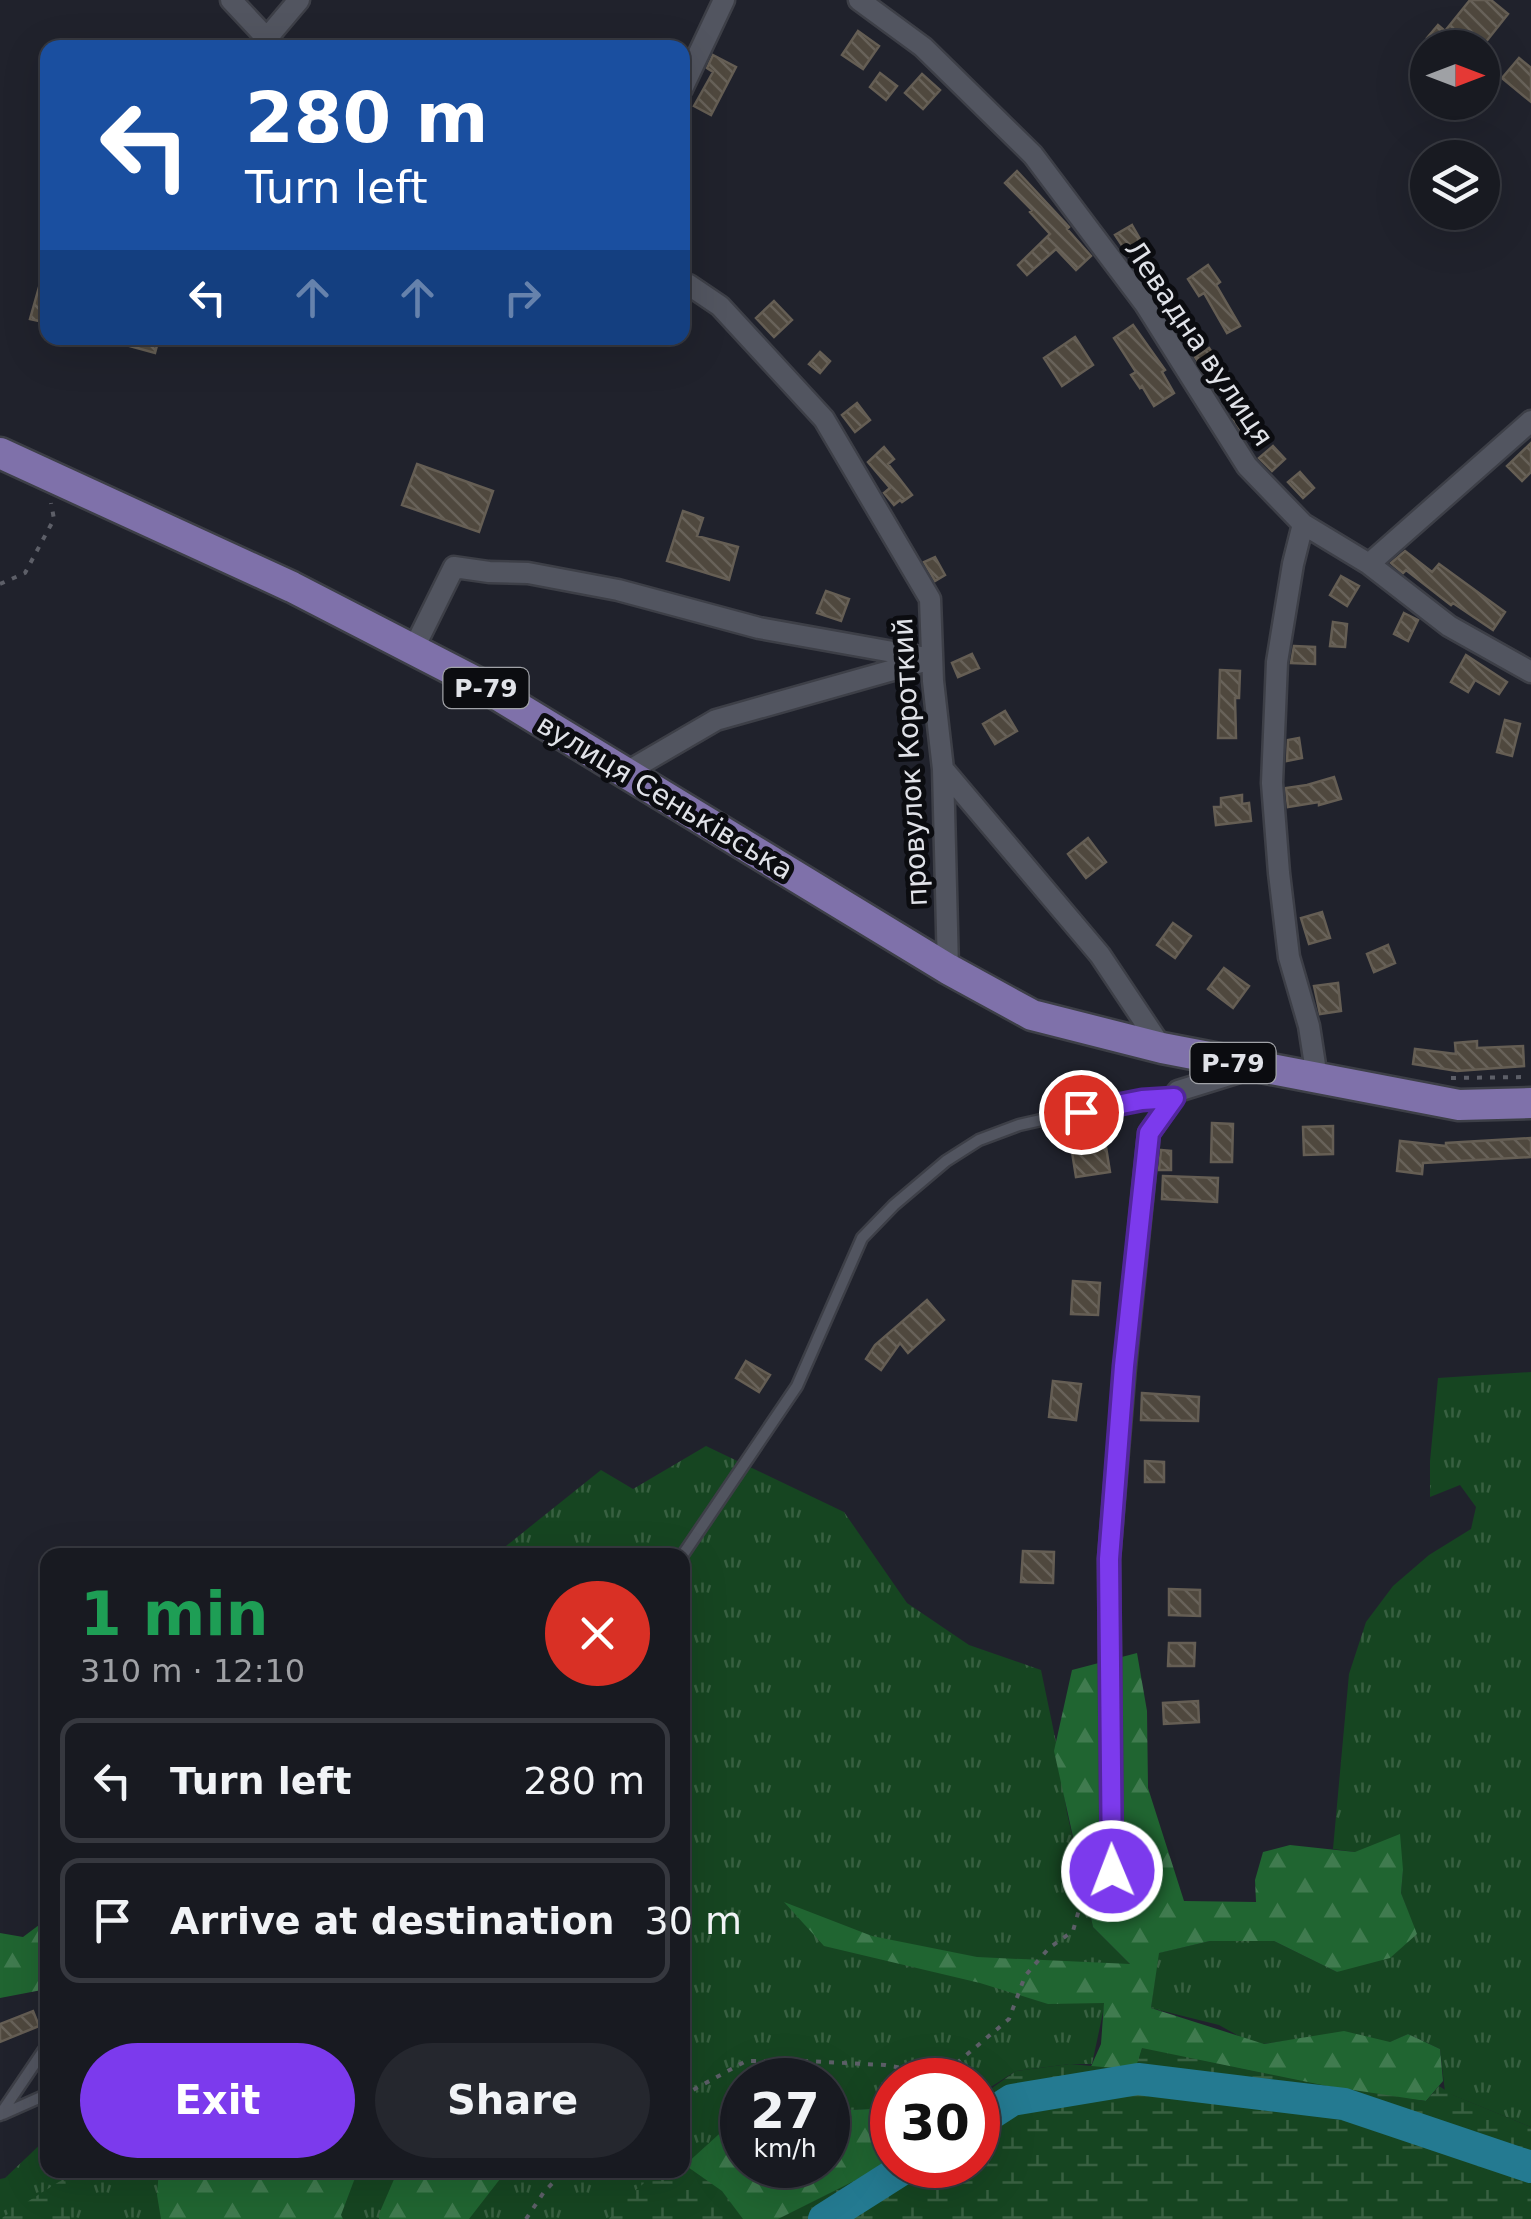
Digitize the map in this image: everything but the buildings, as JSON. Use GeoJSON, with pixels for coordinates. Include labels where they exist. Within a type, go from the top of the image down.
{"type":"FeatureCollection","features":[{"type":"Feature","properties":{"kind":"main road","name":"вулиця Сенькiвська"},"geometry":{"type":"LineString","coordinates":[[0,453],[292,587],[478,683],[948,969]]}},
{"type":"Feature","properties":{"kind":"main road","name":"Р-79"},"geometry":{"type":"LineString","coordinates":[[948,969],[1032,1015],[1162,1048],[1458,1104],[1531,1104]]}},
{"type":"Feature","properties":{"kind":"street"},"geometry":{"type":"LineString","coordinates":[[231,0],[269,40]]}},
{"type":"Feature","properties":{"kind":"street"},"geometry":{"type":"LineString","coordinates":[[274,40],[298,0]]}},
{"type":"Feature","properties":{"kind":"street"},"geometry":{"type":"LineString","coordinates":[[690,72],[724,0]]}},
{"type":"Feature","properties":{"kind":"street","name":"Левадна вулиця"},"geometry":{"type":"LineString","coordinates":[[859,0],[923,47],[1033,154],[1145,304],[1246,466],[1303,524],[1369,564],[1449,626],[1531,672]]}},
{"type":"Feature","properties":{"kind":"street","name":"провулок Короткий"},"geometry":{"type":"LineString","coordinates":[[690,285],[720,306],[824,418],[930,599],[943,770],[948,969]]}},
{"type":"Feature","properties":{"kind":"street"},"geometry":{"type":"LineString","coordinates":[[1369,564],[1531,421]]}},
{"type":"Feature","properties":{"kind":"street"},"geometry":{"type":"LineString","coordinates":[[1303,524],[1277,662],[1272,782],[1289,958],[1309,1026],[1317,1078]]}},
{"type":"Feature","properties":{"kind":"street"},"geometry":{"type":"LineString","coordinates":[[413,650],[454,567],[528,573],[582,583],[759,628],[932,659]]}},
{"type":"Feature","properties":{"kind":"street"},"geometry":{"type":"LineString","coordinates":[[625,773],[716,720],[932,659]]}},
{"type":"Feature","properties":{"kind":"street"},"geometry":{"type":"LineString","coordinates":[[943,770],[1100,956],[1162,1048]]}},
{"type":"Feature","properties":{"kind":"street"},"geometry":{"type":"LineString","coordinates":[[1112,1871],[1109,1559],[1149,1133],[1178,1092],[1256,1068]]}},
{"type":"Feature","properties":{"kind":"lane"},"geometry":{"type":"LineString","coordinates":[[687,1548],[797,1386],[862,1238],[894,1205],[946,1161],[980,1140],[1019,1125],[1142,1100],[1174,1098]]}},
{"type":"Feature","properties":{"kind":"lane"},"geometry":{"type":"LineString","coordinates":[[0,2115],[40,2056]]}},
{"type":"Feature","properties":{"kind":"lane"},"geometry":{"type":"LineString","coordinates":[[0,2115],[40,2098]]}},
{"type":"Feature","properties":{"kind":"path"},"geometry":{"type":"LineString","coordinates":[[0,584],[26,573],[54,518],[46,474]]}},
{"type":"Feature","properties":{"kind":"path"},"geometry":{"type":"LineString","coordinates":[[690,2092],[746,2062],[885,2065],[930,2073],[958,2062],[1009,2019],[1025,1976],[1049,1948],[1074,1931],[1093,1858]]}},
{"type":"Feature","properties":{"kind":"path"},"geometry":{"type":"LineString","coordinates":[[526,2219],[557,2178]]}},
{"type":"Feature","properties":{"kind":"green space"},"geometry":{"type":"Polygon","coordinates":[[[1531,1372],[1531,2127],[1445,2092],[1440,2049],[1408,2034],[1384,2045],[1299,2039],[1255,2045],[1219,2025],[1151,2008],[1158,1953],[1210,1941],[1274,1941],[1337,1972],[1416,1934],[1401,1893],[1403,1870],[1355,1852],[1333,1849],[1349,1674],[1366,1622],[1393,1586],[1429,1555],[1471,1529],[1476,1507],[1460,1485],[1430,1497],[1438,1378],[1531,1372]]]}},
{"type":"Feature","properties":{"kind":"green space"},"geometry":{"type":"Polygon","coordinates":[[[706,1446],[844,1512],[907,1603],[969,1645],[1041,1670],[1093,1927],[1131,1965],[1105,2003],[1092,2064],[1016,2071],[1000,2081],[1000,2058],[870,2058],[870,2109],[850,2110],[850,2058],[720,2058],[720,2138],[690,2161],[690,1548],[505,1548],[601,1470],[633,1489],[706,1446]]]}},
{"type":"Feature","properties":{"kind":"green space"},"geometry":{"type":"Polygon","coordinates":[[[1137,1653],[1147,1711],[1148,1788],[1184,1901],[1256,1902],[1255,1880],[1263,1852],[1290,1845],[1355,1852],[1400,1834],[1401,1893],[1417,1934],[1390,1958],[1337,1972],[1274,1941],[1210,1941],[1159,1953],[1151,2008],[1264,2044],[1344,2031],[1390,2042],[1408,2034],[1440,2049],[1443,2081],[1426,2101],[1369,2095],[1142,2049],[1136,2071],[1089,2071],[1101,2044],[1104,2003],[1048,2004],[980,1983],[824,1946],[784,1902],[872,1936],[977,1957],[1130,1964],[1093,1927],[1054,1751],[1072,1670],[1137,1653]]]}},
{"type":"Feature","properties":{"kind":"green space"},"geometry":{"type":"Polygon","coordinates":[[[40,1924],[40,1990],[0,1998],[0,1933],[23,1937],[40,1924]]]}},
{"type":"Feature","properties":{"kind":"green space"},"geometry":{"type":"Polygon","coordinates":[[[1142,2048],[1327,2086],[1426,2101],[1439,2086],[1531,2127],[1531,2219],[778,2219],[840,2188],[850,2188],[850,2183],[870,2173],[870,2188],[1000,2188],[1000,2082],[1016,2071],[1070,2064],[1135,2070],[1142,2048]]]}},
{"type":"Feature","properties":{"kind":"green space"},"geometry":{"type":"Polygon","coordinates":[[[870,2109],[870,2173],[850,2184],[850,2110],[870,2109]]]}},
{"type":"Feature","properties":{"kind":"green space"},"geometry":{"type":"Polygon","coordinates":[[[720,2133],[720,2188],[842,2188],[785,2219],[738,2219],[690,2170],[690,2160],[720,2133]]]}},
{"type":"Feature","properties":{"kind":"green space"},"geometry":{"type":"Polygon","coordinates":[[[40,2145],[40,2178],[651,2178],[611,2219],[0,2219],[0,2179],[40,2145]]]}},
{"type":"Feature","properties":{"kind":"green space"},"geometry":{"type":"Polygon","coordinates":[[[690,2169],[722,2191],[743,2219],[609,2219],[649,2179],[690,2178],[690,2169]]]}},
{"type":"Feature","properties":{"kind":"green space"},"geometry":{"type":"Polygon","coordinates":[[[65,2178],[70,2219],[0,2219],[65,2178]]]}},
{"type":"Feature","properties":{"kind":"green space"},"geometry":{"type":"Polygon","coordinates":[[[158,2178],[355,2178],[341,2215],[343,2219],[161,2219],[158,2178]]]}},
{"type":"Feature","properties":{"kind":"green space"},"geometry":{"type":"Polygon","coordinates":[[[395,2178],[500,2178],[469,2219],[379,2219],[395,2178]]]}},
{"type":"Feature","properties":{"kind":"waterway"},"geometry":{"type":"LineString","coordinates":[[1000,2108],[1012,2100],[1138,2079],[1344,2104],[1531,2167]]}},
{"type":"Feature","properties":{"kind":"waterway"},"geometry":{"type":"LineString","coordinates":[[824,2219],[873,2188]]}},
{"type":"Feature","properties":{"kind":"route"},"geometry":{"type":"LineString","coordinates":[[1081,1112],[1174,1098],[1149,1133],[1124,1366],[1109,1559],[1112,1871]]}}]}
